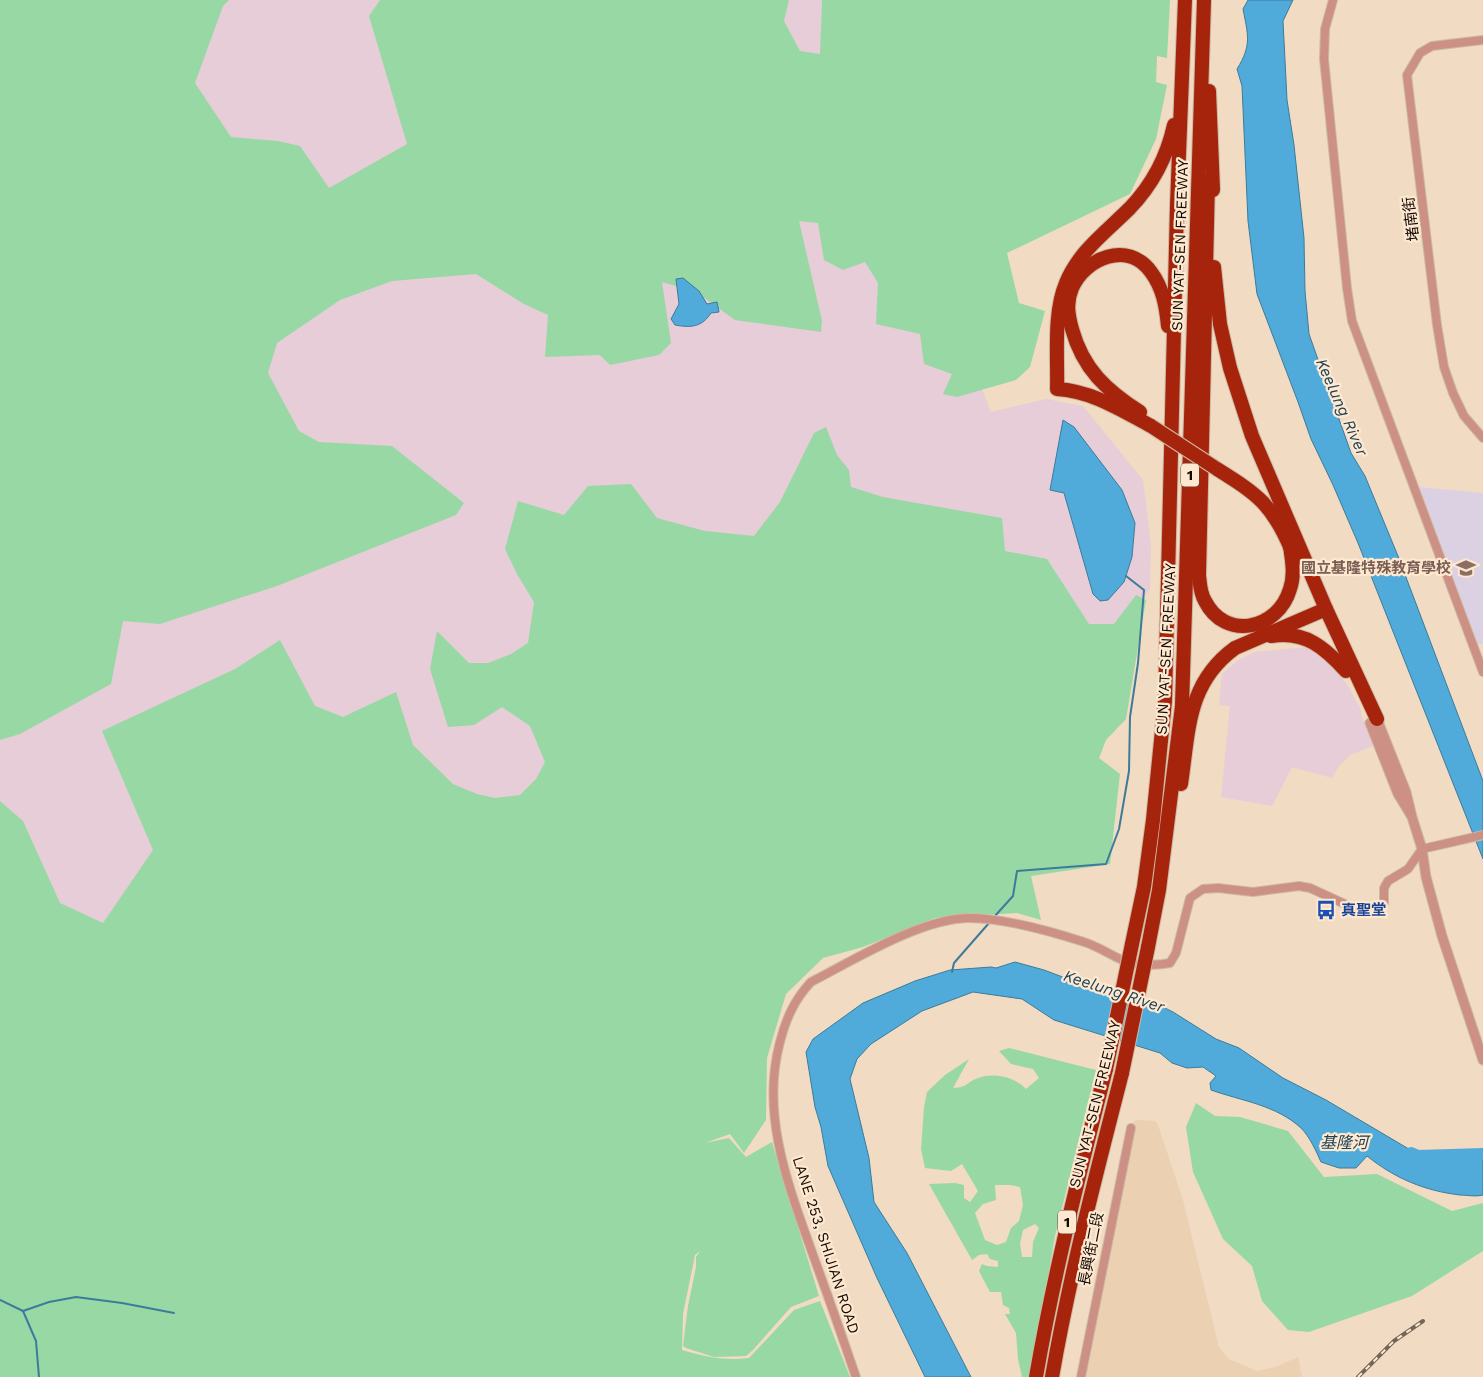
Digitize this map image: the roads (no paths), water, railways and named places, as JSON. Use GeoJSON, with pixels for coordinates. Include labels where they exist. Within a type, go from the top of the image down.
{"type":"FeatureCollection","features":[{"type":"Feature","properties":{"kind":"highway","name":"SUN YAT-SEN FREEWAY"},"geometry":{"type":"LineString","coordinates":[[1036,1377],[1070,1211],[1106,1069],[1144,887],[1165,701],[1184,0]]}},
{"type":"Feature","properties":{"kind":"highway"},"geometry":{"type":"LineString","coordinates":[[1184,0],[1180,15],[1178,94],[1170,145],[1149,185],[1131,207],[1094,241],[1079,260],[1065,284],[1058,319],[1057,389],[1078,391],[1096,397],[1153,424],[1219,466],[1249,480],[1271,499],[1280,511],[1346,671],[1373,721]]}},
{"type":"Feature","properties":{"kind":"highway","name":"SUN YAT-SEN FREEWAY"},"geometry":{"type":"LineString","coordinates":[[1052,1377],[1061,1324],[1085,1215],[1122,1073],[1160,890],[1182,706],[1204,0]]}},
{"type":"Feature","properties":{"kind":"highway"},"geometry":{"type":"LineString","coordinates":[[1210,91],[1214,183],[1212,237],[1220,324],[1230,368],[1252,436],[1294,545],[1293,572],[1290,588],[1284,602],[1276,614],[1267,621],[1246,626],[1224,621],[1214,614],[1203,599],[1199,574],[1211,0]]}},
{"type":"Feature","properties":{"kind":"highway"},"geometry":{"type":"LineString","coordinates":[[1153,424],[1093,374],[1083,359],[1075,340],[1067,311],[1071,289],[1081,272],[1095,262],[1108,256],[1119,255],[1140,261],[1151,271],[1166,302],[1168,373],[1174,398]]}},
{"type":"Feature","properties":{"kind":"highway"},"geometry":{"type":"LineString","coordinates":[[1160,890],[1175,823],[1195,698],[1212,669],[1222,657],[1235,648],[1322,611]]}},
{"type":"Feature","properties":{"kind":"highway"},"geometry":{"type":"LineString","coordinates":[[1322,611],[1373,721]]}},
{"type":"Feature","properties":{"kind":"highway"},"geometry":{"type":"LineString","coordinates":[[1255,639],[1277,635],[1305,638],[1319,645],[1346,671]]}},
{"type":"Feature","properties":{"kind":"street"},"geometry":{"type":"LineString","coordinates":[[1333,0],[1325,29],[1324,59],[1352,321],[1483,672]]}},
{"type":"Feature","properties":{"kind":"street","name":"堵南街"},"geometry":{"type":"LineString","coordinates":[[1483,40],[1432,46],[1420,53],[1407,75],[1437,325],[1444,367],[1453,394],[1464,416],[1483,438]]}},
{"type":"Feature","properties":{"kind":"street"},"geometry":{"type":"LineString","coordinates":[[1373,721],[1406,792],[1422,849],[1426,877],[1442,936],[1483,1060]]}},
{"type":"Feature","properties":{"kind":"street"},"geometry":{"type":"LineString","coordinates":[[1422,849],[1483,835]]}},
{"type":"Feature","properties":{"kind":"street","name":"LANE 253, SHIJIAN ROAD"},"geometry":{"type":"LineString","coordinates":[[856,1377],[793,1197],[781,1152],[773,1108],[773,1080],[786,1021],[800,994],[811,982],[912,932],[939,923],[967,918],[1012,923],[1085,942],[1124,961],[1159,966],[1170,963],[1176,953],[1190,898],[1203,889],[1218,888],[1253,892],[1298,886],[1310,888],[1360,911],[1371,911],[1380,908],[1384,903],[1384,888],[1388,881],[1408,869],[1422,849]]}},
{"type":"Feature","properties":{"kind":"street","name":"長興街二段"},"geometry":{"type":"LineString","coordinates":[[1081,1377],[1131,1128]]}},
{"type":"Feature","properties":{"kind":"water"},"geometry":{"type":"Polygon","coordinates":[[[1248,0],[1293,0],[1283,21],[1287,100],[1304,238],[1305,291],[1309,334],[1351,453],[1365,476],[1398,556],[1483,781],[1483,859],[1358,543],[1311,439],[1257,294],[1248,221],[1242,86],[1237,69],[1242,61],[1248,40],[1243,9],[1248,0]]]}},
{"type":"Feature","properties":{"kind":"water"},"geometry":{"type":"Polygon","coordinates":[[[683,278],[699,291],[707,304],[717,302],[719,312],[711,313],[700,324],[675,325],[671,319],[679,304],[676,279],[683,278]]]}},
{"type":"Feature","properties":{"kind":"water"},"geometry":{"type":"Polygon","coordinates":[[[1063,420],[1074,427],[1122,490],[1135,523],[1132,557],[1124,582],[1108,600],[1100,601],[1093,594],[1064,493],[1050,490],[1063,420]]]}},
{"type":"Feature","properties":{"kind":"water","name":"基隆河"},"geometry":{"type":"Polygon","coordinates":[[[1015,962],[1076,982],[1149,1000],[1173,1012],[1216,1039],[1239,1048],[1283,1078],[1326,1100],[1419,1155],[1473,1159],[1483,1153],[1483,1195],[1460,1195],[1422,1187],[1388,1171],[1367,1156],[1356,1168],[1339,1168],[1321,1162],[1310,1140],[1301,1128],[1291,1120],[1270,1109],[1211,1090],[1210,1083],[1216,1076],[1203,1067],[1187,1068],[1172,1063],[1160,1053],[1054,1020],[1022,999],[973,992],[922,1011],[871,1044],[857,1059],[850,1079],[869,1158],[874,1202],[907,1253],[971,1377],[925,1377],[877,1278],[828,1166],[821,1127],[815,1107],[806,1052],[813,1039],[863,1003],[915,981],[950,970],[996,968],[1015,962]]]}},
{"type":"Feature","properties":{"kind":"waterway"},"geometry":{"type":"LineString","coordinates":[[994,917],[1013,896],[1017,871],[1106,864],[1119,829],[1129,771],[1130,717],[1138,663],[1144,590],[1126,576]]}},
{"type":"Feature","properties":{"kind":"waterway"},"geometry":{"type":"LineString","coordinates":[[952,972],[954,963],[989,923]]}},
{"type":"Feature","properties":{"kind":"waterway","name":"Keelung River"},"geometry":{"type":"LineString","coordinates":[[1411,1153],[1418,1156],[1483,1154]]}},
{"type":"Feature","properties":{"kind":"waterway"},"geometry":{"type":"LineString","coordinates":[[23,1311],[49,1302],[76,1297],[174,1313]]}},
{"type":"Feature","properties":{"kind":"waterway"},"geometry":{"type":"LineString","coordinates":[[0,1300],[23,1311],[36,1341],[39,1377]]}},
{"type":"Feature","properties":{"kind":"railway"},"geometry":{"type":"LineString","coordinates":[[1358,1377],[1394,1341],[1423,1321]]}},
{"type":"Feature","properties":{"kind":"place","name":"國立基隆特殊教育學校"},"geometry":{"type":"Point","coordinates":[1466,568]}},
{"type":"Feature","properties":{"kind":"place","name":"真聖堂"},"geometry":{"type":"Point","coordinates":[1326,910]}}]}
